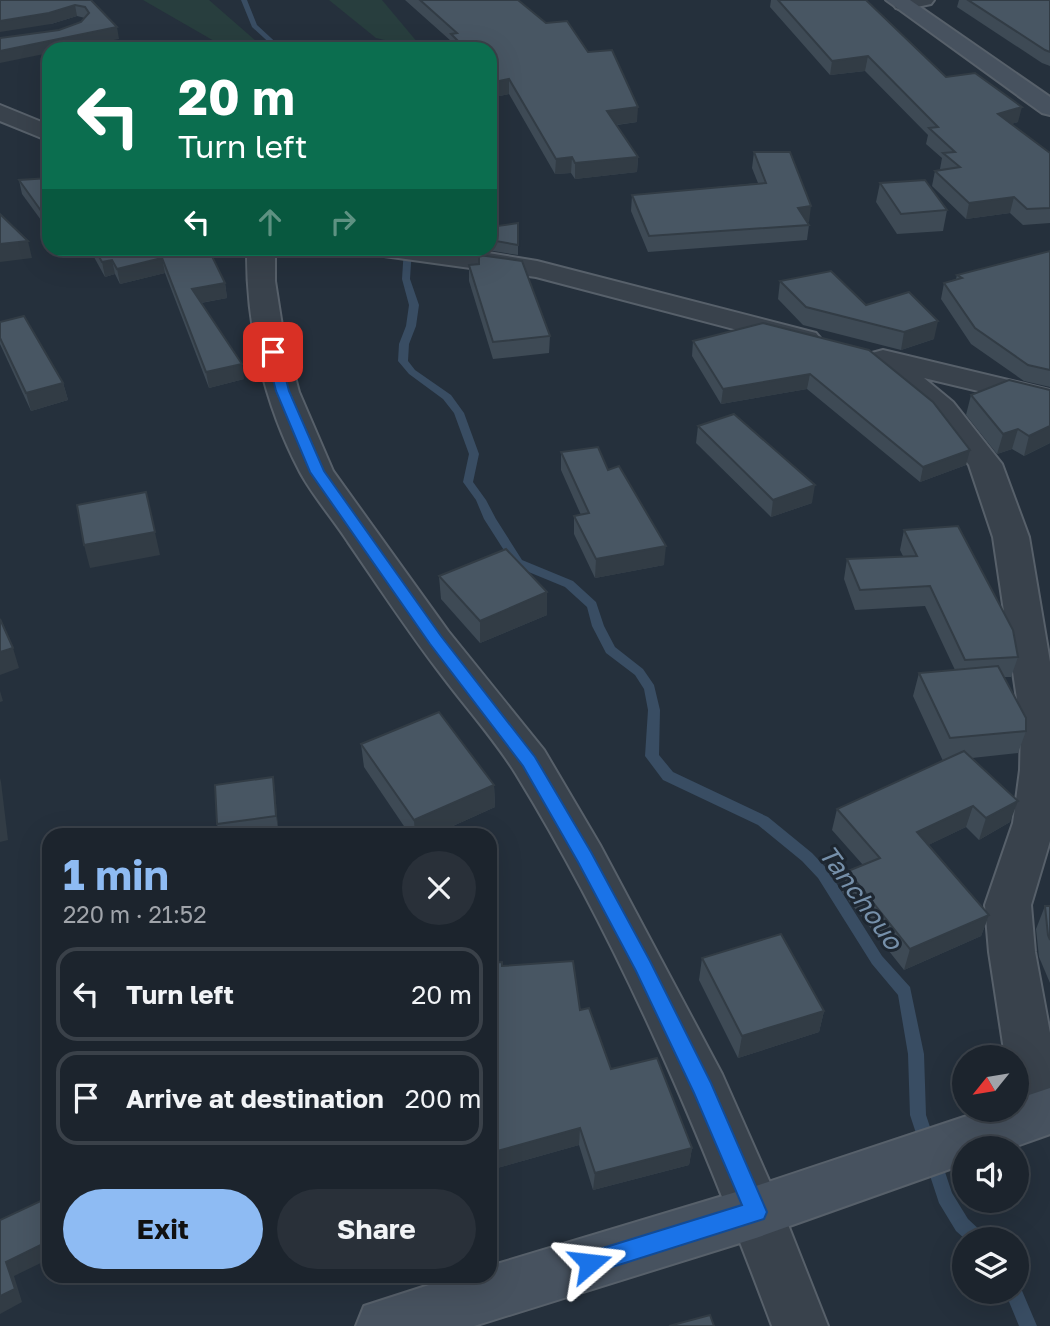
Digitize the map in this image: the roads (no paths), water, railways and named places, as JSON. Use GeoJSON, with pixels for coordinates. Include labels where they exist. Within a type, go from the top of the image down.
{"type":"FeatureCollection","features":[{"type":"Feature","properties":{"kind":"street"},"geometry":{"type":"LineString","coordinates":[[907,1],[1050,108]]}},
{"type":"Feature","properties":{"kind":"street"},"geometry":{"type":"LineString","coordinates":[[0,113],[42,131]]}},
{"type":"Feature","properties":{"kind":"street"},"geometry":{"type":"LineString","coordinates":[[261,256],[261,281],[283,391],[317,472],[435,640],[529,761],[585,857],[704,1090],[756,1212],[800,1326]]}},
{"type":"Feature","properties":{"kind":"street"},"geometry":{"type":"LineString","coordinates":[[454,256],[525,267],[583,280],[857,352],[1050,399]]}},
{"type":"Feature","properties":{"kind":"street"},"geometry":{"type":"LineString","coordinates":[[384,1326],[756,1212],[1050,1109],[1031,1064],[1012,952],[1008,905],[1034,822],[1041,770],[1041,726],[1011,537],[985,464],[942,409],[857,352]]}},
{"type":"Feature","properties":{"kind":"waterway","name":"Tanchouo"},"geometry":{"type":"LineString","coordinates":[[244,0],[254,26],[272,42]]}},
{"type":"Feature","properties":{"kind":"waterway","name":"Tanchouo"},"geometry":{"type":"LineString","coordinates":[[407,256],[406,279],[414,305],[411,326],[404,344],[403,361],[412,372],[447,397],[459,413],[474,454],[468,482],[518,563],[569,584],[592,605],[598,626],[610,650],[639,672],[650,688],[654,710],[652,756],[668,776],[763,821],[807,857],[823,874],[877,960],[905,992],[916,1054],[918,1115],[945,1197],[964,1227]]}},
{"type":"Feature","properties":{"kind":"waterway","name":"Tanchouo"},"geometry":{"type":"LineString","coordinates":[[1019,1304],[1028,1326]]}}]}
